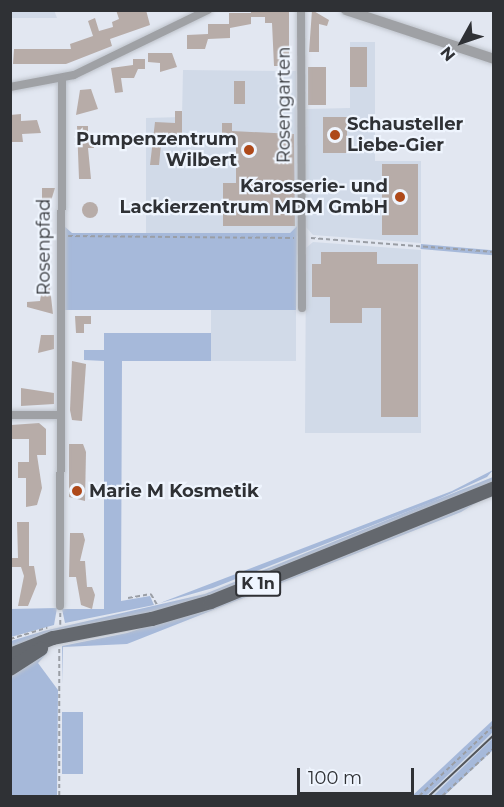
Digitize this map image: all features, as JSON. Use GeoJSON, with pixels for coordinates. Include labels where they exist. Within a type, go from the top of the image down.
{"type":"FeatureCollection","features":[{"type":"Feature","properties":{"kind":"main road","name":"K 1n"},"geometry":{"type":"LineString","coordinates":[[11,649],[53,638],[138,622],[211,602],[494,488]]}},
{"type":"Feature","properties":{"kind":"main road","name":"K 1n"},"geometry":{"type":"LineString","coordinates":[[10,669],[30,653],[59,644],[124,632],[138,622]]}},
{"type":"Feature","properties":{"kind":"street"},"geometry":{"type":"LineString","coordinates":[[10,87],[62,80],[208,10]]}},
{"type":"Feature","properties":{"kind":"street","name":"Rosengarten"},"geometry":{"type":"LineString","coordinates":[[301,10],[302,308]]}},
{"type":"Feature","properties":{"kind":"street"},"geometry":{"type":"LineString","coordinates":[[346,10],[494,59]]}},
{"type":"Feature","properties":{"kind":"street","name":"Rosenpfad"},"geometry":{"type":"LineString","coordinates":[[60,606],[62,80]]}},
{"type":"Feature","properties":{"kind":"street"},"geometry":{"type":"LineString","coordinates":[[10,415],[61,415]]}},
{"type":"Feature","properties":{"kind":"path"},"geometry":{"type":"LineString","coordinates":[[61,236],[301,238],[494,252]]}},
{"type":"Feature","properties":{"kind":"path"},"geometry":{"type":"LineString","coordinates":[[128,598],[152,594],[158,607]]}},
{"type":"Feature","properties":{"kind":"path"},"geometry":{"type":"LineString","coordinates":[[149,609],[164,605]]}},
{"type":"Feature","properties":{"kind":"path"},"geometry":{"type":"LineString","coordinates":[[60,606],[60,625]]}},
{"type":"Feature","properties":{"kind":"path"},"geometry":{"type":"LineString","coordinates":[[11,649],[60,625],[67,624]]}},
{"type":"Feature","properties":{"kind":"path"},"geometry":{"type":"LineString","coordinates":[[59,644],[59,796]]}},
{"type":"Feature","properties":{"kind":"path"},"geometry":{"type":"LineString","coordinates":[[419,796],[494,725]]}},
{"type":"Feature","properties":{"kind":"path"},"geometry":{"type":"LineString","coordinates":[[60,743],[65,743]]}},
{"type":"Feature","properties":{"kind":"path"},"geometry":{"type":"LineString","coordinates":[[442,796],[494,747]]}},
{"type":"Feature","properties":{"kind":"shaded area"},"geometry":{"type":"Polygon","coordinates":[[[54,10],[57,18],[11,18],[11,11],[54,10]]]}},
{"type":"Feature","properties":{"kind":"shaded area"},"geometry":{"type":"Polygon","coordinates":[[[350,42],[375,42],[375,161],[421,161],[421,243],[313,235],[306,227],[306,109],[350,108],[350,42]]]}},
{"type":"Feature","properties":{"kind":"shaded area"},"geometry":{"type":"Polygon","coordinates":[[[183,70],[296,71],[297,226],[290,233],[146,233],[146,118],[182,117],[183,70]]]}},
{"type":"Feature","properties":{"kind":"shaded area"},"geometry":{"type":"Polygon","coordinates":[[[64,226],[72,233],[290,233],[297,226],[296,310],[62,310],[64,226]]]}},
{"type":"Feature","properties":{"kind":"shaded area"},"geometry":{"type":"Polygon","coordinates":[[[313,242],[421,250],[421,433],[305,433],[306,248],[313,242]]]}},
{"type":"Feature","properties":{"kind":"shaded area"},"geometry":{"type":"Polygon","coordinates":[[[421,244],[493,250],[492,255],[421,249],[421,244]]]}},
{"type":"Feature","properties":{"kind":"shaded area"},"geometry":{"type":"Polygon","coordinates":[[[211,310],[296,310],[296,361],[211,361],[211,310]]]}},
{"type":"Feature","properties":{"kind":"shaded area"},"geometry":{"type":"Polygon","coordinates":[[[104,333],[211,333],[211,361],[122,361],[121,601],[150,596],[154,605],[65,623],[62,609],[104,609],[104,361],[84,360],[84,350],[104,350],[104,333]]]}},
{"type":"Feature","properties":{"kind":"shaded area"},"geometry":{"type":"Polygon","coordinates":[[[493,470],[487,477],[432,502],[213,588],[160,603],[452,491],[493,470]]]}},
{"type":"Feature","properties":{"kind":"shaded area"},"geometry":{"type":"Polygon","coordinates":[[[493,477],[493,482],[182,607],[11,647],[11,641],[44,631],[205,594],[493,477]]]}},
{"type":"Feature","properties":{"kind":"shaded area"},"geometry":{"type":"Polygon","coordinates":[[[493,493],[461,512],[127,644],[63,647],[63,684],[62,646],[127,633],[237,597],[493,493]]]}},
{"type":"Feature","properties":{"kind":"shaded area"},"geometry":{"type":"Polygon","coordinates":[[[57,608],[54,625],[11,637],[10,609],[57,608]]]}},
{"type":"Feature","properties":{"kind":"shaded area"},"geometry":{"type":"Polygon","coordinates":[[[49,651],[38,663],[58,690],[57,796],[11,796],[11,675],[49,651]]]}},
{"type":"Feature","properties":{"kind":"shaded area"},"geometry":{"type":"Polygon","coordinates":[[[62,712],[83,712],[83,774],[62,774],[62,712]]]}},
{"type":"Feature","properties":{"kind":"shaded area"},"geometry":{"type":"Polygon","coordinates":[[[493,720],[493,732],[426,796],[412,796],[493,720]]]}},
{"type":"Feature","properties":{"kind":"shaded area"},"geometry":{"type":"Polygon","coordinates":[[[493,732],[493,738],[433,796],[426,796],[493,732]]]}},
{"type":"Feature","properties":{"kind":"shaded area"},"geometry":{"type":"Polygon","coordinates":[[[493,738],[493,750],[444,796],[433,796],[493,738]]]}},
{"type":"Feature","properties":{"kind":"building"},"geometry":{"type":"Polygon","coordinates":[[[116,10],[146,10],[150,25],[110,39],[112,46],[66,64],[13,64],[14,49],[71,49],[70,44],[93,36],[88,21],[95,18],[99,31],[113,27],[112,22],[119,19],[116,10]]]}},
{"type":"Feature","properties":{"kind":"building"},"geometry":{"type":"Polygon","coordinates":[[[251,10],[289,10],[289,66],[274,66],[272,23],[265,23],[265,17],[251,17],[251,10]]]}},
{"type":"Feature","properties":{"kind":"building"},"geometry":{"type":"Polygon","coordinates":[[[312,10],[329,20],[327,26],[319,24],[319,52],[309,52],[312,10]]]}},
{"type":"Feature","properties":{"kind":"building"},"geometry":{"type":"Polygon","coordinates":[[[229,13],[251,13],[251,24],[230,28],[230,38],[208,39],[205,49],[187,49],[187,35],[208,34],[208,24],[229,24],[229,13]]]}},
{"type":"Feature","properties":{"kind":"building"},"geometry":{"type":"Polygon","coordinates":[[[350,47],[367,47],[367,87],[350,87],[350,47]]]}},
{"type":"Feature","properties":{"kind":"building"},"geometry":{"type":"Polygon","coordinates":[[[148,53],[172,53],[177,67],[160,72],[160,63],[148,62],[148,53]]]}},
{"type":"Feature","properties":{"kind":"building"},"geometry":{"type":"Polygon","coordinates":[[[133,59],[145,59],[145,69],[138,69],[134,78],[121,78],[123,92],[115,93],[111,68],[133,65],[133,59]]]}},
{"type":"Feature","properties":{"kind":"building"},"geometry":{"type":"Polygon","coordinates":[[[308,67],[326,67],[326,105],[308,105],[308,67]]]}},
{"type":"Feature","properties":{"kind":"building"},"geometry":{"type":"Polygon","coordinates":[[[234,81],[245,81],[245,104],[234,104],[234,81]]]}},
{"type":"Feature","properties":{"kind":"building"},"geometry":{"type":"Polygon","coordinates":[[[91,89],[98,109],[76,115],[80,90],[91,89]]]}},
{"type":"Feature","properties":{"kind":"building"},"geometry":{"type":"Polygon","coordinates":[[[175,111],[182,111],[182,138],[162,134],[159,165],[150,165],[155,122],[175,123],[175,111]]]}},
{"type":"Feature","properties":{"kind":"building"},"geometry":{"type":"Polygon","coordinates":[[[21,114],[21,121],[37,120],[41,133],[22,134],[23,142],[10,142],[10,115],[21,114]]]}},
{"type":"Feature","properties":{"kind":"building","name":"Schausteller Liebe-Gier"},"geometry":{"type":"Polygon","coordinates":[[[323,117],[347,117],[347,153],[323,153],[323,117]]]}},
{"type":"Feature","properties":{"kind":"building"},"geometry":{"type":"Polygon","coordinates":[[[222,123],[232,123],[232,131],[294,134],[295,226],[223,226],[223,183],[236,183],[236,141],[222,141],[222,123]]]}},
{"type":"Feature","properties":{"kind":"building"},"geometry":{"type":"Polygon","coordinates":[[[77,126],[88,126],[88,137],[94,136],[94,148],[88,148],[91,179],[79,179],[77,126]]]}},
{"type":"Feature","properties":{"kind":"building"},"geometry":{"type":"Polygon","coordinates":[[[382,164],[418,164],[418,235],[382,235],[382,164]]]}},
{"type":"Feature","properties":{"kind":"building"},"geometry":{"type":"Polygon","coordinates":[[[42,188],[55,188],[50,204],[42,204],[42,188]]]}},
{"type":"Feature","properties":{"kind":"building"},"geometry":{"type":"Polygon","coordinates":[[[87,202],[93,202],[98,210],[96,216],[87,218],[82,213],[82,207],[87,202]]]}},
{"type":"Feature","properties":{"kind":"building"},"geometry":{"type":"Polygon","coordinates":[[[321,252],[377,252],[377,264],[418,264],[418,417],[381,417],[381,308],[362,308],[362,323],[330,323],[330,297],[312,297],[312,264],[321,264],[321,252]]]}},
{"type":"Feature","properties":{"kind":"building"},"geometry":{"type":"Polygon","coordinates":[[[42,288],[50,288],[53,314],[27,307],[27,302],[40,301],[42,288]]]}},
{"type":"Feature","properties":{"kind":"building"},"geometry":{"type":"Polygon","coordinates":[[[75,316],[91,316],[91,324],[84,324],[84,333],[76,333],[75,316]]]}},
{"type":"Feature","properties":{"kind":"building"},"geometry":{"type":"Polygon","coordinates":[[[41,335],[54,335],[54,349],[38,353],[41,335]]]}},
{"type":"Feature","properties":{"kind":"building"},"geometry":{"type":"Polygon","coordinates":[[[72,361],[86,364],[82,421],[72,420],[70,410],[72,361]]]}},
{"type":"Feature","properties":{"kind":"building"},"geometry":{"type":"Polygon","coordinates":[[[21,388],[54,393],[54,404],[21,406],[21,388]]]}},
{"type":"Feature","properties":{"kind":"building"},"geometry":{"type":"Polygon","coordinates":[[[39,423],[46,429],[46,455],[37,455],[42,488],[37,505],[26,507],[26,478],[18,478],[18,462],[29,462],[29,439],[12,439],[11,425],[39,423]]]}},
{"type":"Feature","properties":{"kind":"building"},"geometry":{"type":"Polygon","coordinates":[[[69,444],[83,444],[86,452],[85,501],[69,497],[69,444]]]}},
{"type":"Feature","properties":{"kind":"building"},"geometry":{"type":"Polygon","coordinates":[[[17,522],[29,522],[29,566],[34,566],[37,584],[28,606],[18,606],[24,576],[21,567],[11,567],[11,558],[18,558],[17,522]]]}},
{"type":"Feature","properties":{"kind":"building"},"geometry":{"type":"Polygon","coordinates":[[[70,533],[83,533],[85,540],[80,561],[85,561],[87,587],[92,587],[95,595],[92,609],[81,605],[76,577],[69,577],[70,533]]]}},
{"type":"Feature","properties":{"kind":"railway"},"geometry":{"type":"LineString","coordinates":[[429,796],[494,735]]}},
{"type":"Feature","properties":{"kind":"place","name":"Schausteller Liebe-Gier"},"geometry":{"type":"Point","coordinates":[335,135]}},
{"type":"Feature","properties":{"kind":"place","name":"Pumpenzentrum Wilbert"},"geometry":{"type":"Point","coordinates":[249,150]}},
{"type":"Feature","properties":{"kind":"place","name":"Karosserie- und Lackierzentrum MDM GmbH"},"geometry":{"type":"Point","coordinates":[400,197]}},
{"type":"Feature","properties":{"kind":"place","name":"Marie M Kosmetik"},"geometry":{"type":"Point","coordinates":[77,491]}}]}
